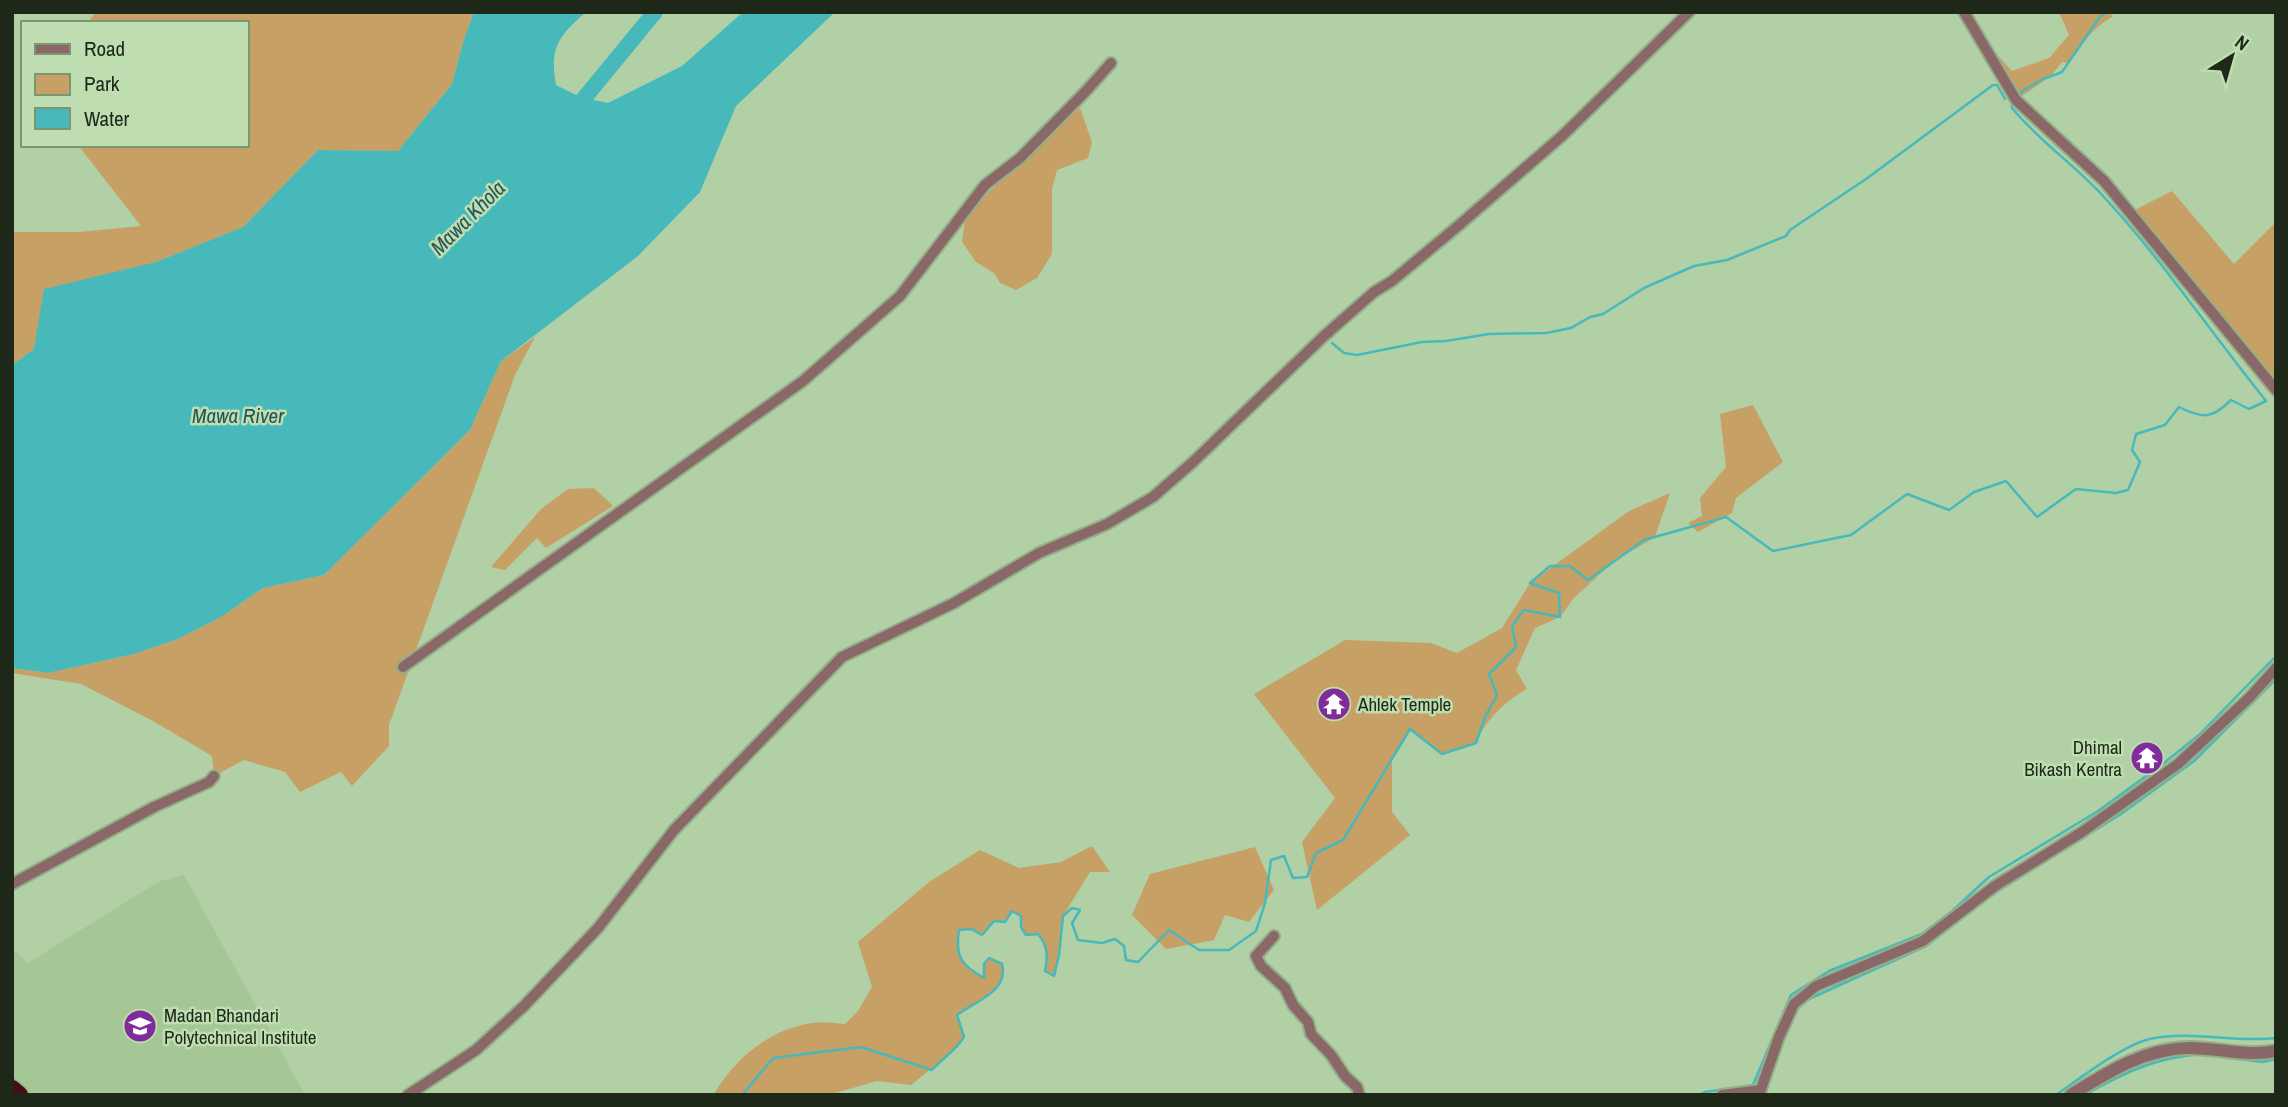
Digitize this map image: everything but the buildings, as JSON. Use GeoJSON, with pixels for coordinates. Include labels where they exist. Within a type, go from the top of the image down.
{"type":"FeatureCollection","features":[{"type":"Feature","properties":{"kind":"highway"},"geometry":{"type":"LineString","coordinates":[[12,1089],[19,1095]]}},
{"type":"Feature","properties":{"kind":"street"},"geometry":{"type":"LineString","coordinates":[[408,1095],[476,1050],[524,1006],[598,928],[674,830],[842,657],[954,604],[1039,553],[1107,524],[1153,497],[1324,336],[1562,136],[1689,12]]}},
{"type":"Feature","properties":{"kind":"street"},"geometry":{"type":"LineString","coordinates":[[1964,12],[2016,100],[2104,181],[2276,390]]}},
{"type":"Feature","properties":{"kind":"street"},"geometry":{"type":"LineString","coordinates":[[402,667],[803,381],[900,296],[985,185],[1020,158],[1111,63]]}},
{"type":"Feature","properties":{"kind":"street"},"geometry":{"type":"LineString","coordinates":[[1722,1095],[1760,1092],[1794,1004],[1816,986],[1923,941],[1995,886],[2082,832],[2178,764],[2250,697],[2276,668]]}},
{"type":"Feature","properties":{"kind":"street"},"geometry":{"type":"LineString","coordinates":[[12,884],[154,807],[209,782],[214,776]]}},
{"type":"Feature","properties":{"kind":"street"},"geometry":{"type":"LineString","coordinates":[[1274,936],[1256,956],[1261,966],[1285,988],[1293,1005],[1308,1022],[1311,1034],[1357,1087],[1359,1094]]}},
{"type":"Feature","properties":{"kind":"street"},"geometry":{"type":"LineString","coordinates":[[2071,1095],[2125,1063],[2155,1052],[2190,1048],[2256,1055],[2276,1051]]}},
{"type":"Feature","properties":{"kind":"shaded area","name":"Madan Bhandari Polytechnical Institute"},"geometry":{"type":"Polygon","coordinates":[[[184,875],[305,1095],[14,1095],[12,948],[28,963],[160,881],[184,875]]]}},
{"type":"Feature","properties":{"kind":"green space"},"geometry":{"type":"Polygon","coordinates":[[[96,12],[474,12],[452,84],[398,151],[318,150],[243,227],[156,262],[12,365],[12,232],[79,232],[141,226],[80,147],[248,147],[248,21],[89,21],[96,12]]]}},
{"type":"Feature","properties":{"kind":"green space"},"geometry":{"type":"Polygon","coordinates":[[[2059,12],[2111,12],[2112,17],[2082,43],[2068,63],[2062,62],[2051,76],[2016,100],[1974,29],[2012,71],[2049,58],[2069,35],[2059,12]]]}},
{"type":"Feature","properties":{"kind":"green space"},"geometry":{"type":"Polygon","coordinates":[[[1080,108],[1092,142],[1088,158],[1057,170],[1052,189],[1052,254],[1037,278],[1016,290],[1000,283],[994,273],[976,262],[962,242],[965,219],[1012,169],[1028,160],[1035,152],[1035,143],[1080,108]]]}},
{"type":"Feature","properties":{"kind":"green space"},"geometry":{"type":"Polygon","coordinates":[[[2172,191],[2234,264],[2276,222],[2276,374],[2268,381],[2129,213],[2172,191]]]}},
{"type":"Feature","properties":{"kind":"green space"},"geometry":{"type":"Polygon","coordinates":[[[535,337],[515,375],[389,725],[389,746],[352,786],[341,772],[300,792],[285,772],[244,760],[214,776],[212,756],[153,721],[81,684],[12,673],[12,668],[48,673],[134,654],[178,639],[221,617],[263,588],[324,575],[470,430],[501,361],[535,337]]]}},
{"type":"Feature","properties":{"kind":"green space"},"geometry":{"type":"Polygon","coordinates":[[[1753,405],[1783,462],[1736,498],[1732,513],[1698,532],[1688,523],[1702,516],[1700,498],[1726,467],[1720,414],[1753,405]]]}},
{"type":"Feature","properties":{"kind":"green space"},"geometry":{"type":"Polygon","coordinates":[[[594,488],[613,506],[546,548],[537,538],[505,570],[491,567],[541,509],[568,489],[594,488]]]}},
{"type":"Feature","properties":{"kind":"green space"},"geometry":{"type":"Polygon","coordinates":[[[1670,493],[1655,537],[1613,562],[1573,599],[1560,617],[1535,628],[1516,670],[1527,689],[1497,712],[1476,743],[1442,754],[1410,730],[1392,760],[1392,812],[1410,835],[1317,910],[1302,842],[1335,798],[1254,694],[1345,640],[1431,643],[1457,653],[1502,628],[1530,583],[1629,511],[1670,493]]]}},
{"type":"Feature","properties":{"kind":"green space"},"geometry":{"type":"Polygon","coordinates":[[[1092,846],[1110,872],[1090,872],[1063,916],[1054,976],[1045,971],[1046,951],[1041,938],[1038,934],[1026,935],[1021,927],[1021,916],[1012,911],[1005,922],[994,921],[982,935],[971,929],[959,930],[959,953],[965,964],[984,977],[984,964],[989,958],[1002,964],[1003,974],[996,989],[957,1015],[964,1037],[958,1047],[911,1085],[877,1081],[828,1095],[713,1095],[732,1069],[767,1039],[812,1023],[845,1024],[858,1011],[872,987],[858,942],[929,882],[980,850],[1019,868],[1061,862],[1092,846]]]}},
{"type":"Feature","properties":{"kind":"green space"},"geometry":{"type":"Polygon","coordinates":[[[1255,847],[1274,890],[1249,922],[1225,915],[1214,940],[1166,949],[1132,915],[1150,874],[1255,847]]]}},
{"type":"Feature","properties":{"kind":"water","name":"Mawa River"},"geometry":{"type":"Polygon","coordinates":[[[474,12],[586,12],[558,43],[554,61],[556,85],[580,97],[608,103],[682,66],[743,12],[835,12],[736,106],[700,192],[638,256],[501,361],[470,430],[324,575],[263,588],[221,617],[178,639],[134,654],[48,673],[12,668],[12,365],[34,349],[44,289],[156,262],[243,227],[318,150],[398,151],[452,84],[474,12]]]}},
{"type":"Feature","properties":{"kind":"waterway","name":"Mawa Khola"},"geometry":{"type":"LineString","coordinates":[[572,113],[655,12]]}},
{"type":"Feature","properties":{"kind":"waterway"},"geometry":{"type":"LineString","coordinates":[[2018,96],[2041,80],[2062,72],[2106,12]]}},
{"type":"Feature","properties":{"kind":"waterway"},"geometry":{"type":"LineString","coordinates":[[1332,343],[1344,353],[1357,355],[1422,342],[1489,334],[1546,333],[1571,328],[1590,317],[1603,314],[1644,288],[1694,266],[1727,260],[1786,236],[1790,230],[1866,179],[1993,85],[1997,85],[2005,99]]}},
{"type":"Feature","properties":{"kind":"waterway"},"geometry":{"type":"LineString","coordinates":[[742,1095],[773,1058],[861,1047],[932,1070],[964,1037],[957,1015],[996,989],[1003,974],[1002,964],[989,958],[984,964],[984,978],[970,969],[959,954],[959,930],[971,929],[982,935],[994,921],[1005,922],[1012,911],[1021,916],[1021,927],[1026,935],[1038,934],[1041,938],[1046,951],[1045,971],[1054,976],[1063,916],[1072,908],[1080,910],[1072,923],[1078,940],[1102,943],[1115,939],[1124,946],[1126,960],[1138,962],[1169,930],[1199,950],[1229,950],[1256,931],[1265,903],[1271,860],[1284,856],[1293,878],[1307,877],[1316,853],[1343,840],[1410,729],[1442,754],[1476,743],[1485,717],[1497,695],[1489,674],[1516,647],[1512,626],[1524,610],[1560,617],[1559,593],[1530,583],[1550,566],[1570,566],[1588,580],[1644,540],[1726,517],[1773,551],[1851,535],[1907,494],[1949,510],[1974,492],[2006,481],[2037,517],[2076,489],[2116,493],[2128,490],[2140,462],[2132,450],[2136,434],[2165,425],[2179,407],[2195,414],[2207,415],[2218,411],[2231,400],[2249,409],[2266,401],[2126,221],[2093,185],[2023,120],[2012,105]]}},
{"type":"Feature","properties":{"kind":"waterway"},"geometry":{"type":"LineString","coordinates":[[1699,1095],[1753,1085],[1791,995],[1829,971],[1922,934],[1989,877],[2098,811],[2199,735],[2276,656]]}},
{"type":"Feature","properties":{"kind":"waterway"},"geometry":{"type":"LineString","coordinates":[[1809,999],[1926,946],[1995,893],[2121,814],[2194,761],[2276,679]]}},
{"type":"Feature","properties":{"kind":"waterway"},"geometry":{"type":"LineString","coordinates":[[2056,1095],[2115,1055],[2150,1039],[2181,1036],[2276,1038]]}},
{"type":"Feature","properties":{"kind":"waterway"},"geometry":{"type":"LineString","coordinates":[[2084,1095],[2140,1068],[2168,1059],[2200,1054]]}},
{"type":"Feature","properties":{"kind":"waterway"},"geometry":{"type":"LineString","coordinates":[[2210,1055],[2262,1062],[2276,1059]]}},
{"type":"Feature","properties":{"kind":"place","name":"Ahlek Temple"},"geometry":{"type":"Point","coordinates":[1334,704]}},
{"type":"Feature","properties":{"kind":"place","name":"Dhimal Bikash Kentra"},"geometry":{"type":"Point","coordinates":[2147,758]}},
{"type":"Feature","properties":{"kind":"place","name":"Madan Bhandari Polytechnical Institute"},"geometry":{"type":"Point","coordinates":[140,1026]}}]}
